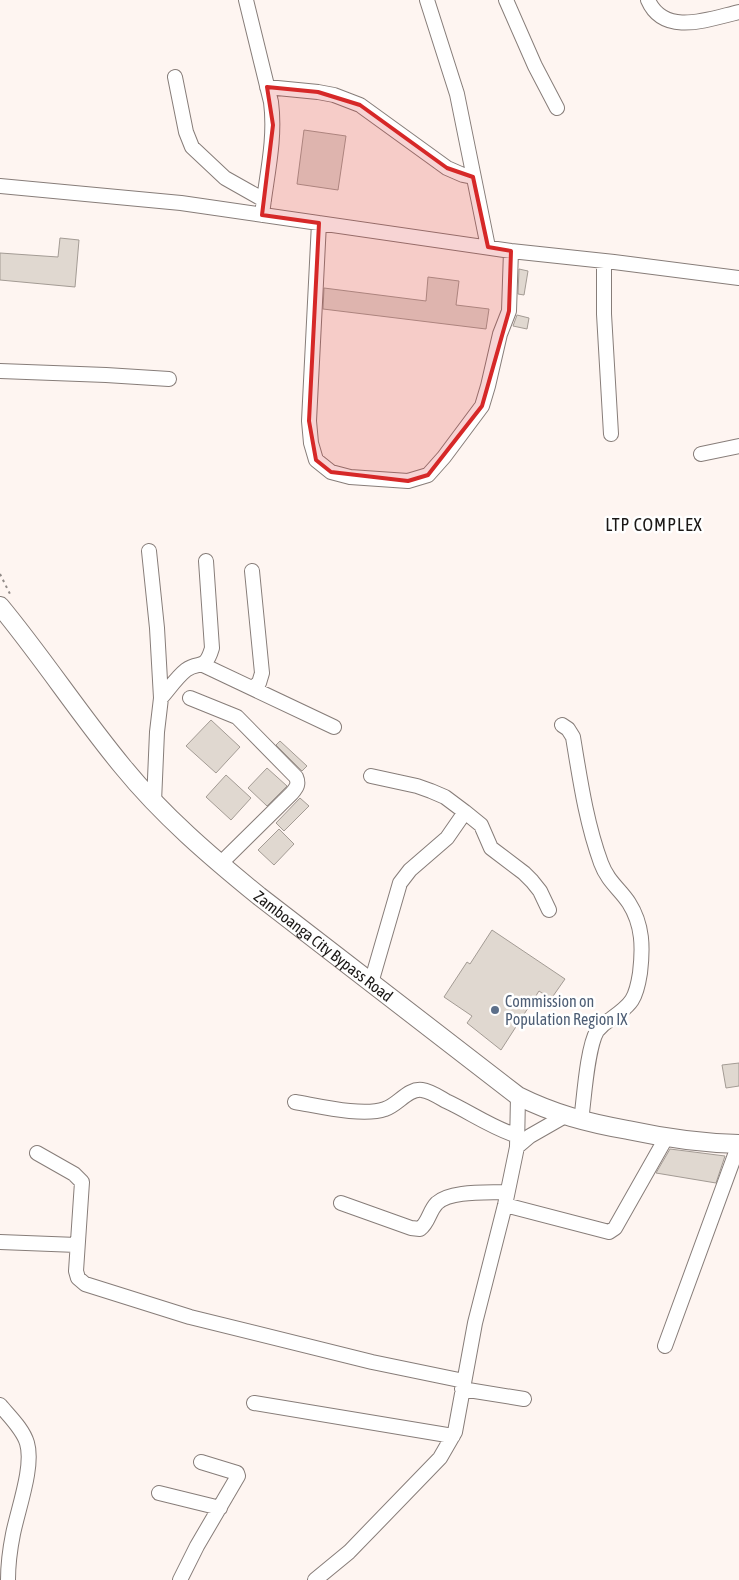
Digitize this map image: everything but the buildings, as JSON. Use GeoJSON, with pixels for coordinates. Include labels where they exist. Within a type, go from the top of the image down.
{"type":"FeatureCollection","features":[{"type":"Feature","properties":{"kind":"main road","name":"Zamboanga City Bypass Road"},"geometry":{"type":"LineString","coordinates":[[0,606],[22,632],[63,690],[118,761],[154,802],[220,864],[518,1096],[573,1119],[666,1138],[695,1142],[739,1144]]}},
{"type":"Feature","properties":{"kind":"street"},"geometry":{"type":"LineString","coordinates":[[246,0],[268,87],[273,125],[262,215]]}},
{"type":"Feature","properties":{"kind":"street"},"geometry":{"type":"LineString","coordinates":[[426,0],[456,94],[488,247]]}},
{"type":"Feature","properties":{"kind":"street"},"geometry":{"type":"LineString","coordinates":[[506,0],[535,66],[557,108]]}},
{"type":"Feature","properties":{"kind":"street"},"geometry":{"type":"LineString","coordinates":[[648,0],[652,10],[661,17],[674,22],[688,23],[739,12]]}},
{"type":"Feature","properties":{"kind":"street"},"geometry":{"type":"LineString","coordinates":[[175,77],[186,132],[192,147],[226,178],[264,200]]}},
{"type":"Feature","properties":{"kind":"street"},"geometry":{"type":"LineString","coordinates":[[268,87],[334,95],[360,105],[447,168],[473,177]]}},
{"type":"Feature","properties":{"kind":"street"},"geometry":{"type":"LineString","coordinates":[[0,186],[181,203],[488,247],[511,252],[604,261],[739,278]]}},
{"type":"Feature","properties":{"kind":"street"},"geometry":{"type":"LineString","coordinates":[[319,223],[308,421],[316,460],[331,472],[350,477],[408,481],[428,475],[469,426],[482,406],[500,334],[509,311],[511,252]]}},
{"type":"Feature","properties":{"kind":"street"},"geometry":{"type":"LineString","coordinates":[[604,261],[604,314],[611,434]]}},
{"type":"Feature","properties":{"kind":"street"},"geometry":{"type":"LineString","coordinates":[[0,371],[169,379]]}},
{"type":"Feature","properties":{"kind":"street"},"geometry":{"type":"LineString","coordinates":[[701,454],[739,446]]}},
{"type":"Feature","properties":{"kind":"street"},"geometry":{"type":"LineString","coordinates":[[149,551],[156,610],[162,698],[157,732],[154,802]]}},
{"type":"Feature","properties":{"kind":"street"},"geometry":{"type":"LineString","coordinates":[[162,698],[188,668],[203,664],[210,656],[212,648],[206,561]]}},
{"type":"Feature","properties":{"kind":"street"},"geometry":{"type":"LineString","coordinates":[[252,571],[262,672],[259,683],[252,688]]}},
{"type":"Feature","properties":{"kind":"street"},"geometry":{"type":"LineString","coordinates":[[203,664],[334,727]]}},
{"type":"Feature","properties":{"kind":"street"},"geometry":{"type":"LineString","coordinates":[[190,698],[237,717],[298,781],[298,786],[292,793],[220,864]]}},
{"type":"Feature","properties":{"kind":"street"},"geometry":{"type":"LineString","coordinates":[[517,1141],[573,1119],[597,1032],[606,1022],[628,1007],[635,997],[640,973],[642,933],[629,902],[613,886],[602,866],[580,784],[573,737],[568,729],[562,725]]}},
{"type":"Feature","properties":{"kind":"street"},"geometry":{"type":"LineString","coordinates":[[371,776],[431,791],[465,812],[481,826],[491,848],[532,881],[540,891],[549,910]]}},
{"type":"Feature","properties":{"kind":"street"},"geometry":{"type":"LineString","coordinates":[[371,983],[400,883],[410,870],[447,838],[465,812]]}},
{"type":"Feature","properties":{"kind":"street"},"geometry":{"type":"LineString","coordinates":[[295,1102],[369,1112],[386,1109],[411,1092],[421,1090],[464,1109],[517,1141]]}},
{"type":"Feature","properties":{"kind":"street"},"geometry":{"type":"LineString","coordinates":[[315,1580],[349,1552],[440,1458],[453,1436],[457,1424],[474,1323],[506,1199],[517,1141],[518,1096]]}},
{"type":"Feature","properties":{"kind":"street"},"geometry":{"type":"LineString","coordinates":[[341,1203],[411,1228],[420,1229],[425,1225],[432,1210],[443,1198],[460,1194],[506,1199],[609,1232],[615,1228],[666,1138]]}},
{"type":"Feature","properties":{"kind":"street"},"geometry":{"type":"LineString","coordinates":[[665,1346],[739,1144]]}},
{"type":"Feature","properties":{"kind":"street"},"geometry":{"type":"LineString","coordinates":[[38,1153],[74,1174],[82,1182],[76,1272],[78,1278],[94,1288],[190,1317],[463,1385],[524,1398]]}},
{"type":"Feature","properties":{"kind":"street"},"geometry":{"type":"LineString","coordinates":[[0,1242],[77,1245]]}},
{"type":"Feature","properties":{"kind":"street"},"geometry":{"type":"LineString","coordinates":[[254,1404],[453,1436]]}},
{"type":"Feature","properties":{"kind":"street"},"geometry":{"type":"LineString","coordinates":[[0,1405],[27,1440],[29,1452],[25,1482],[12,1535],[8,1580]]}},
{"type":"Feature","properties":{"kind":"street"},"geometry":{"type":"LineString","coordinates":[[180,1580],[197,1546],[238,1478],[238,1474],[201,1462]]}},
{"type":"Feature","properties":{"kind":"street"},"geometry":{"type":"LineString","coordinates":[[159,1493],[220,1508]]}},
{"type":"Feature","properties":{"kind":"highlighted area"},"geometry":{"type":"Polygon","coordinates":[[[267,87],[318,92],[360,105],[447,168],[473,177],[488,247],[511,251],[509,311],[482,406],[428,475],[408,481],[331,472],[316,460],[309,421],[319,223],[262,215],[273,125],[267,87]]]}},
{"type":"Feature","properties":{"kind":"place","name":"Commission on Population Region IX"},"geometry":{"type":"Point","coordinates":[495,1010]}},
{"type":"Feature","properties":{"kind":"district","name":"LTP COMPLEX"},"geometry":{"type":"Point","coordinates":[654,524]}}]}
